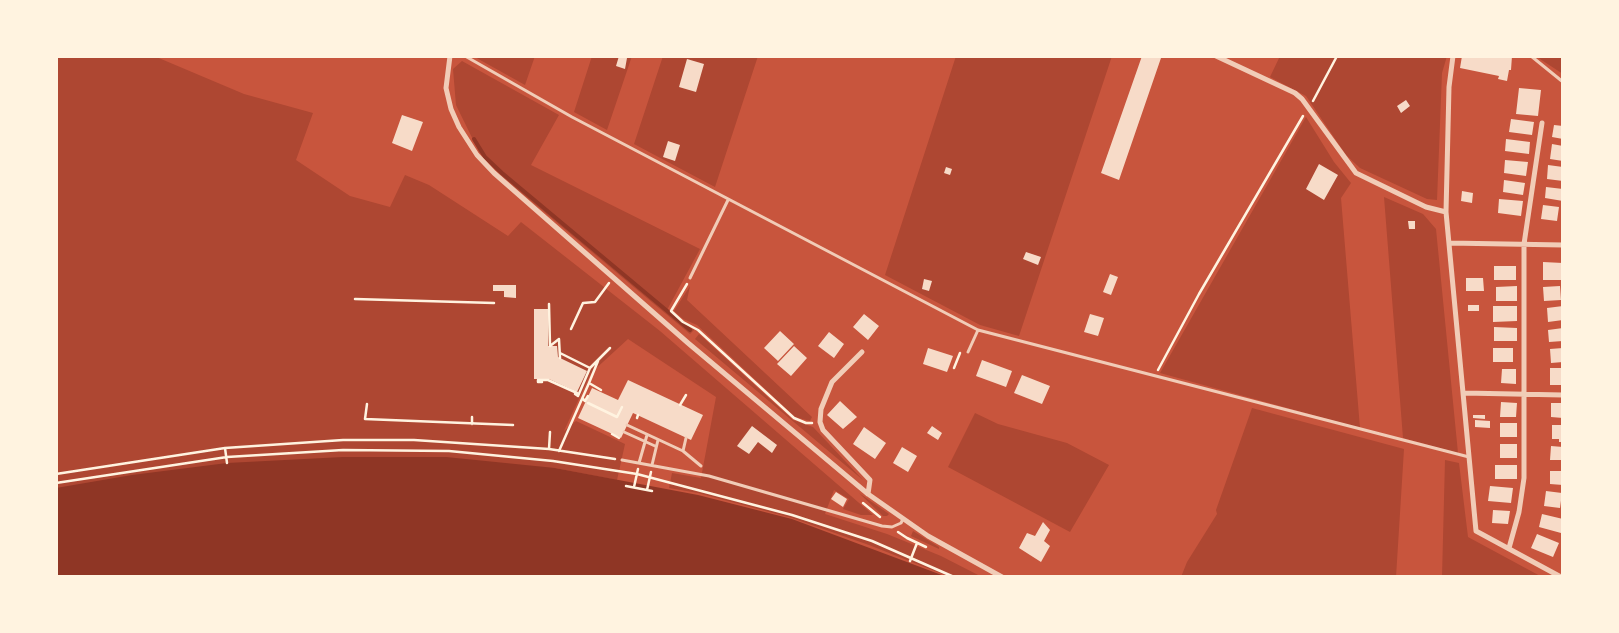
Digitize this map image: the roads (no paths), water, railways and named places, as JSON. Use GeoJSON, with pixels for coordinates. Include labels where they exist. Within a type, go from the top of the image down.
{"type":"FeatureCollection","features":[{"type":"Feature","properties":{"kind":"street"},"geometry":{"type":"LineString","coordinates":[[450,56],[446,76],[447,98],[459,127],[477,155],[494,173],[868,494],[947,547],[1002,577]]}},
{"type":"Feature","properties":{"kind":"street"},"geometry":{"type":"LineString","coordinates":[[1216,56],[1296,94],[1308,107],[1356,173],[1426,206],[1446,212]]}},
{"type":"Feature","properties":{"kind":"street"},"geometry":{"type":"LineString","coordinates":[[1453,56],[1449,87],[1446,212],[1476,531],[1561,577]]}},
{"type":"Feature","properties":{"kind":"street"},"geometry":{"type":"LineString","coordinates":[[1509,548],[1519,512],[1524,478],[1524,244],[1542,124]]}},
{"type":"Feature","properties":{"kind":"street"},"geometry":{"type":"LineString","coordinates":[[1449,243],[1563,245]]}},
{"type":"Feature","properties":{"kind":"street"},"geometry":{"type":"LineString","coordinates":[[862,352],[832,382],[822,409],[820,422],[823,430],[870,480],[868,494]]}},
{"type":"Feature","properties":{"kind":"street"},"geometry":{"type":"LineString","coordinates":[[1464,394],[1563,395]]}},
{"type":"Feature","properties":{"kind":"lane"},"geometry":{"type":"LineString","coordinates":[[465,56],[572,117],[978,330],[1469,457]]}},
{"type":"Feature","properties":{"kind":"lane"},"geometry":{"type":"LineString","coordinates":[[1531,56],[1563,82]]}},
{"type":"Feature","properties":{"kind":"lane"},"geometry":{"type":"LineString","coordinates":[[690,278],[728,200]]}},
{"type":"Feature","properties":{"kind":"lane"},"geometry":{"type":"LineString","coordinates":[[968,352],[978,330]]}},
{"type":"Feature","properties":{"kind":"lane"},"geometry":{"type":"LineString","coordinates":[[627,425],[683,451],[701,466]]}},
{"type":"Feature","properties":{"kind":"lane"},"geometry":{"type":"LineString","coordinates":[[624,432],[656,446]]}},
{"type":"Feature","properties":{"kind":"lane"},"geometry":{"type":"LineString","coordinates":[[639,463],[648,434]]}},
{"type":"Feature","properties":{"kind":"lane"},"geometry":{"type":"LineString","coordinates":[[683,451],[686,438]]}},
{"type":"Feature","properties":{"kind":"lane"},"geometry":{"type":"LineString","coordinates":[[652,466],[658,440]]}},
{"type":"Feature","properties":{"kind":"lane"},"geometry":{"type":"LineString","coordinates":[[622,460],[708,476],[802,502],[871,524],[892,527],[901,523],[903,519]]}},
{"type":"Feature","properties":{"kind":"waterway"},"geometry":{"type":"LineString","coordinates":[[474,139],[485,157],[502,173],[690,330]]}}]}
